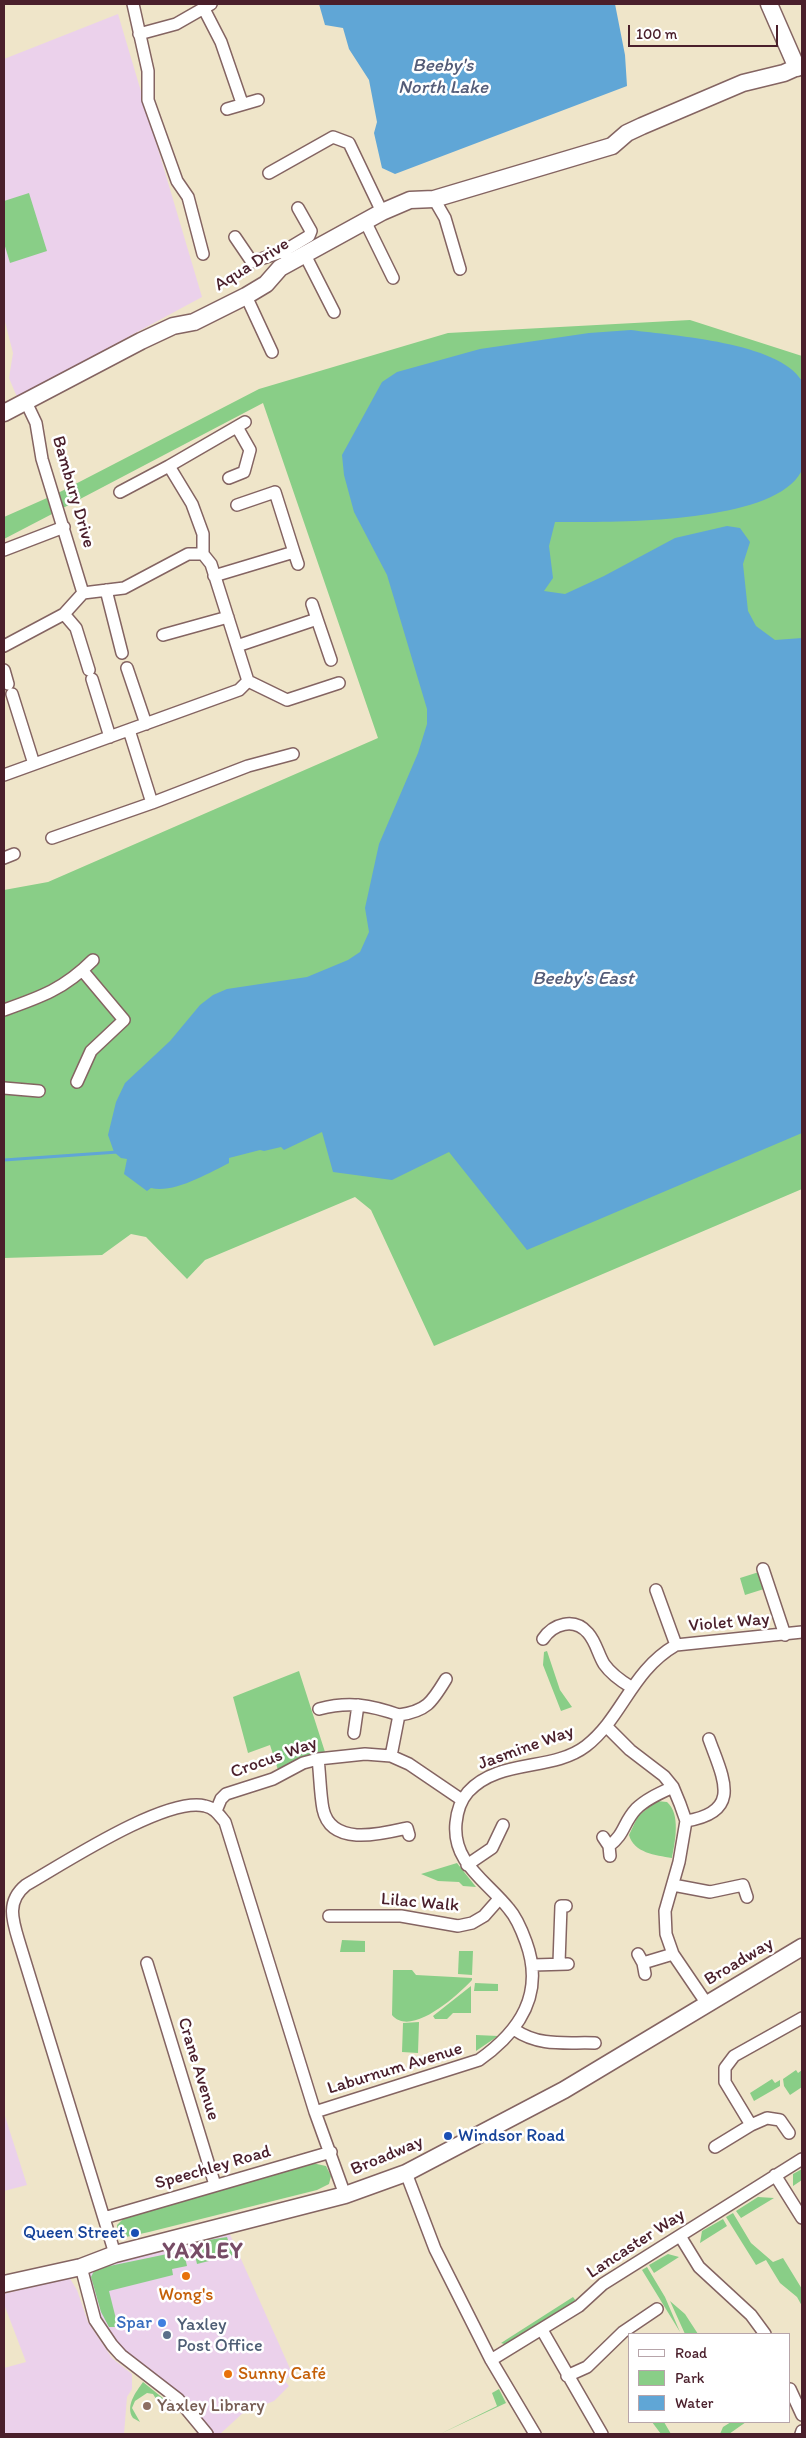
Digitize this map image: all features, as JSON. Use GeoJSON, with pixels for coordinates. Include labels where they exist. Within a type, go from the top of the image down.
{"type":"FeatureCollection","features":[{"type":"Feature","properties":{"kind":"street"},"geometry":{"type":"LineString","coordinates":[[133,4],[148,71],[148,100],[177,181],[188,197],[203,254]]}},
{"type":"Feature","properties":{"kind":"street"},"geometry":{"type":"LineString","coordinates":[[769,4],[800,67]]}},
{"type":"Feature","properties":{"kind":"street"},"geometry":{"type":"LineString","coordinates":[[139,34],[176,24],[208,6],[242,103]]}},
{"type":"Feature","properties":{"kind":"street","name":"Aqua Drive"},"geometry":{"type":"LineString","coordinates":[[4,413],[141,341],[173,326],[194,322],[246,296],[266,284],[287,257],[305,255],[366,223],[382,212],[410,200],[434,199],[612,146],[627,133],[743,83],[800,67]]}},
{"type":"Feature","properties":{"kind":"street"},"geometry":{"type":"LineString","coordinates":[[227,109],[242,103],[258,100]]}},
{"type":"Feature","properties":{"kind":"street"},"geometry":{"type":"LineString","coordinates":[[269,172],[333,137],[349,143],[382,212]]}},
{"type":"Feature","properties":{"kind":"street"},"geometry":{"type":"LineString","coordinates":[[434,199],[444,218],[460,269]]}},
{"type":"Feature","properties":{"kind":"street"},"geometry":{"type":"LineString","coordinates":[[235,237],[252,262],[287,257],[309,236],[311,231],[298,208]]}},
{"type":"Feature","properties":{"kind":"street"},"geometry":{"type":"LineString","coordinates":[[366,223],[393,278]]}},
{"type":"Feature","properties":{"kind":"street"},"geometry":{"type":"LineString","coordinates":[[305,255],[334,312]]}},
{"type":"Feature","properties":{"kind":"street"},"geometry":{"type":"LineString","coordinates":[[246,296],[272,352]]}},
{"type":"Feature","properties":{"kind":"street","name":"Bambury Drive"},"geometry":{"type":"LineString","coordinates":[[26,402],[36,423],[42,459],[83,593]]}},
{"type":"Feature","properties":{"kind":"street"},"geometry":{"type":"LineString","coordinates":[[120,492],[241,424],[250,450],[244,472],[229,478]]}},
{"type":"Feature","properties":{"kind":"street"},"geometry":{"type":"LineString","coordinates":[[169,466],[192,504],[203,534],[203,554],[211,564],[248,681],[287,700],[339,683]]}},
{"type":"Feature","properties":{"kind":"street"},"geometry":{"type":"LineString","coordinates":[[237,505],[275,492],[298,564]]}},
{"type":"Feature","properties":{"kind":"street"},"geometry":{"type":"LineString","coordinates":[[4,550],[64,527]]}},
{"type":"Feature","properties":{"kind":"street"},"geometry":{"type":"LineString","coordinates":[[214,576],[294,552]]}},
{"type":"Feature","properties":{"kind":"street"},"geometry":{"type":"LineString","coordinates":[[4,646],[64,614],[83,593],[124,588],[188,554],[203,554]]}},
{"type":"Feature","properties":{"kind":"street"},"geometry":{"type":"LineString","coordinates":[[106,590],[122,653]]}},
{"type":"Feature","properties":{"kind":"street"},"geometry":{"type":"LineString","coordinates":[[312,604],[331,660]]}},
{"type":"Feature","properties":{"kind":"street"},"geometry":{"type":"LineString","coordinates":[[64,614],[76,628],[110,736]]}},
{"type":"Feature","properties":{"kind":"street"},"geometry":{"type":"LineString","coordinates":[[163,635],[228,617]]}},
{"type":"Feature","properties":{"kind":"street"},"geometry":{"type":"LineString","coordinates":[[237,646],[318,619]]}},
{"type":"Feature","properties":{"kind":"street"},"geometry":{"type":"LineString","coordinates":[[127,668],[146,724]]}},
{"type":"Feature","properties":{"kind":"street"},"geometry":{"type":"LineString","coordinates":[[4,670],[34,764]]}},
{"type":"Feature","properties":{"kind":"street"},"geometry":{"type":"LineString","coordinates":[[4,775],[239,690],[248,681]]}},
{"type":"Feature","properties":{"kind":"street"},"geometry":{"type":"LineString","coordinates":[[128,730],[152,803]]}},
{"type":"Feature","properties":{"kind":"street"},"geometry":{"type":"LineString","coordinates":[[52,838],[152,803],[248,766],[293,754]]}},
{"type":"Feature","properties":{"kind":"street"},"geometry":{"type":"LineString","coordinates":[[4,1010],[51,993],[93,960]]}},
{"type":"Feature","properties":{"kind":"street"},"geometry":{"type":"LineString","coordinates":[[77,1082],[90,1052],[124,1020],[82,970]]}},
{"type":"Feature","properties":{"kind":"street"},"geometry":{"type":"LineString","coordinates":[[4,1088],[39,1092]]}},
{"type":"Feature","properties":{"kind":"street"},"geometry":{"type":"LineString","coordinates":[[763,1569],[785,1635]]}},
{"type":"Feature","properties":{"kind":"street"},"geometry":{"type":"LineString","coordinates":[[656,1590],[676,1645]]}},
{"type":"Feature","properties":{"kind":"street"},"geometry":{"type":"LineString","coordinates":[[542,1639],[554,1627],[562,1624],[582,1627],[593,1640],[605,1665],[630,1687]]}},
{"type":"Feature","properties":{"kind":"street","name":"Violet Way"},"geometry":{"type":"LineString","coordinates":[[606,1726],[630,1687],[644,1670],[664,1652],[676,1645],[802,1632]]}},
{"type":"Feature","properties":{"kind":"street"},"geometry":{"type":"LineString","coordinates":[[319,1709],[340,1704],[358,1705],[400,1715],[415,1713],[425,1708],[433,1700],[446,1679]]}},
{"type":"Feature","properties":{"kind":"street"},"geometry":{"type":"LineString","coordinates":[[354,1733],[358,1705]]}},
{"type":"Feature","properties":{"kind":"street"},"geometry":{"type":"LineString","coordinates":[[391,1756],[400,1715]]}},
{"type":"Feature","properties":{"kind":"street"},"geometry":{"type":"LineString","coordinates":[[606,1726],[630,1750],[653,1766],[672,1786],[686,1821],[666,1912],[666,1934],[673,1954],[708,2004]]}},
{"type":"Feature","properties":{"kind":"street","name":"Jasmine Way"},"geometry":{"type":"LineString","coordinates":[[462,1800],[469,1791],[499,1773],[575,1753],[586,1746],[606,1726]]}},
{"type":"Feature","properties":{"kind":"street"},"geometry":{"type":"LineString","coordinates":[[686,1821],[711,1815],[717,1810],[725,1793],[724,1781],[708,1736]]}},
{"type":"Feature","properties":{"kind":"street","name":"Crocus Way"},"geometry":{"type":"LineString","coordinates":[[216,1811],[221,1799],[226,1794],[273,1779],[303,1763],[318,1759],[365,1754],[391,1756],[409,1764],[462,1800]]}},
{"type":"Feature","properties":{"kind":"street"},"geometry":{"type":"LineString","coordinates":[[318,1759],[323,1808],[328,1822],[335,1829],[357,1835],[382,1834],[407,1827]]}},
{"type":"Feature","properties":{"kind":"street"},"geometry":{"type":"LineString","coordinates":[[607,1847],[620,1838],[626,1822],[635,1810],[646,1800],[672,1786]]}},
{"type":"Feature","properties":{"kind":"street","name":"Laburnum Avenue"},"geometry":{"type":"LineString","coordinates":[[315,2112],[461,2068],[492,2051],[515,2030],[530,1996],[533,1965],[521,1928],[510,1909],[467,1865],[457,1846],[456,1820],[462,1800]]}},
{"type":"Feature","properties":{"kind":"street"},"geometry":{"type":"LineString","coordinates":[[115,2254],[13,1922],[9,1896],[125,1828],[149,1817],[194,1804],[206,1806],[216,1811],[225,1822],[315,2112],[345,2195]]}},
{"type":"Feature","properties":{"kind":"street"},"geometry":{"type":"LineString","coordinates":[[467,1865],[492,1848],[503,1830]]}},
{"type":"Feature","properties":{"kind":"street"},"geometry":{"type":"LineString","coordinates":[[673,1885],[710,1892],[743,1885],[747,1896]]}},
{"type":"Feature","properties":{"kind":"street","name":"Lilac Walk"},"geometry":{"type":"LineString","coordinates":[[329,1916],[401,1916],[458,1926],[472,1923],[484,1916],[499,1899]]}},
{"type":"Feature","properties":{"kind":"street"},"geometry":{"type":"LineString","coordinates":[[533,1965],[563,1964],[561,1906],[566,1906]]}},
{"type":"Feature","properties":{"kind":"street","name":"Broadway"},"geometry":{"type":"LineString","coordinates":[[4,2284],[81,2267],[115,2254],[345,2195],[406,2173],[564,2090],[802,1946]]}},
{"type":"Feature","properties":{"kind":"street"},"geometry":{"type":"LineString","coordinates":[[642,1964],[673,1954]]}},
{"type":"Feature","properties":{"kind":"street","name":"Crane Avenue"},"geometry":{"type":"LineString","coordinates":[[147,1963],[215,2185]]}},
{"type":"Feature","properties":{"kind":"street"},"geometry":{"type":"LineString","coordinates":[[751,2125],[725,2082],[725,2068],[734,2056],[802,2018]]}},
{"type":"Feature","properties":{"kind":"street"},"geometry":{"type":"LineString","coordinates":[[515,2030],[529,2039],[578,2046],[595,2043]]}},
{"type":"Feature","properties":{"kind":"street"},"geometry":{"type":"LineString","coordinates":[[715,2147],[751,2125],[767,2118],[780,2120],[789,2134]]}},
{"type":"Feature","properties":{"kind":"street","name":"Speechley Road"},"geometry":{"type":"LineString","coordinates":[[104,2218],[331,2152]]}},
{"type":"Feature","properties":{"kind":"street","name":"Lancaster Way"},"geometry":{"type":"LineString","coordinates":[[491,2360],[579,2306],[603,2284],[802,2159]]}},
{"type":"Feature","properties":{"kind":"street"},"geometry":{"type":"LineString","coordinates":[[406,2173],[435,2249],[491,2360],[535,2434]]}},
{"type":"Feature","properties":{"kind":"street"},"geometry":{"type":"LineString","coordinates":[[775,2176],[802,2218]]}},
{"type":"Feature","properties":{"kind":"street"},"geometry":{"type":"LineString","coordinates":[[680,2236],[699,2267],[751,2315],[764,2333]]}},
{"type":"Feature","properties":{"kind":"street"},"geometry":{"type":"LineString","coordinates":[[81,2267],[95,2320],[112,2345],[178,2399],[207,2434]]}},
{"type":"Feature","properties":{"kind":"street"},"geometry":{"type":"LineString","coordinates":[[567,2376],[587,2367],[623,2332],[657,2309]]}},
{"type":"Feature","properties":{"kind":"street"},"geometry":{"type":"LineString","coordinates":[[542,2330],[602,2434]]}},
{"type":"Feature","properties":{"kind":"street"},"geometry":{"type":"LineString","coordinates":[[791,2391],[802,2415]]}},
{"type":"Feature","properties":{"kind":"shaded area"},"geometry":{"type":"Polygon","coordinates":[[[118,14],[202,297],[17,397],[9,378],[13,353],[4,318],[4,59],[118,14]]]}},
{"type":"Feature","properties":{"kind":"shaded area"},"geometry":{"type":"Polygon","coordinates":[[[4,2113],[27,2185],[4,2191],[4,2113]]]}},
{"type":"Feature","properties":{"kind":"shaded area"},"geometry":{"type":"Polygon","coordinates":[[[228,2230],[292,2373],[285,2381],[289,2386],[274,2401],[243,2413],[220,2434],[211,2434],[112,2338],[98,2315],[86,2274],[90,2268],[228,2230]]]}},
{"type":"Feature","properties":{"kind":"shaded area"},"geometry":{"type":"Polygon","coordinates":[[[69,2277],[77,2290],[88,2322],[112,2358],[132,2374],[132,2389],[127,2397],[124,2434],[4,2434],[4,2368],[26,2362],[4,2304],[4,2294],[69,2277]]]}},
{"type":"Feature","properties":{"kind":"green space"},"geometry":{"type":"Polygon","coordinates":[[[29,193],[47,251],[10,263],[4,243],[4,201],[29,193]]]}},
{"type":"Feature","properties":{"kind":"green space","name":"Beeby's East"},"geometry":{"type":"Polygon","coordinates":[[[690,320],[802,356],[802,1189],[434,1346],[371,1210],[355,1197],[205,1260],[187,1279],[146,1237],[131,1234],[102,1255],[4,1258],[4,890],[48,882],[378,738],[263,403],[63,508],[58,493],[259,389],[448,333],[690,320]]]}},
{"type":"Feature","properties":{"kind":"green space"},"geometry":{"type":"Polygon","coordinates":[[[47,498],[52,514],[4,539],[4,517],[47,498]]]}},
{"type":"Feature","properties":{"kind":"green space"},"geometry":{"type":"Polygon","coordinates":[[[759,1572],[764,1589],[745,1595],[740,1578],[759,1572]]]}},
{"type":"Feature","properties":{"kind":"green space"},"geometry":{"type":"Polygon","coordinates":[[[547,1651],[560,1690],[572,1707],[561,1711],[543,1665],[544,1652],[547,1651]]]}},
{"type":"Feature","properties":{"kind":"green space"},"geometry":{"type":"Polygon","coordinates":[[[299,1671],[325,1752],[309,1755],[278,1770],[270,1745],[248,1753],[233,1697],[299,1671]]]}},
{"type":"Feature","properties":{"kind":"green space"},"geometry":{"type":"Polygon","coordinates":[[[657,1801],[667,1802],[676,1821],[672,1858],[652,1854],[640,1849],[635,1846],[629,1835],[638,1816],[657,1801]]]}},
{"type":"Feature","properties":{"kind":"green space"},"geometry":{"type":"Polygon","coordinates":[[[457,1863],[476,1887],[463,1886],[459,1882],[438,1881],[421,1874],[457,1863]]]}},
{"type":"Feature","properties":{"kind":"green space"},"geometry":{"type":"Polygon","coordinates":[[[342,1940],[365,1941],[365,1952],[340,1952],[342,1940]]]}},
{"type":"Feature","properties":{"kind":"green space"},"geometry":{"type":"Polygon","coordinates":[[[459,1951],[473,1951],[472,1975],[458,1974],[459,1951]]]}},
{"type":"Feature","properties":{"kind":"green space"},"geometry":{"type":"Polygon","coordinates":[[[393,1970],[412,1970],[416,1975],[472,1978],[472,1980],[446,2004],[434,2012],[411,2021],[400,2021],[392,2015],[393,1970]]]}},
{"type":"Feature","properties":{"kind":"green space"},"geometry":{"type":"Polygon","coordinates":[[[475,1983],[498,1984],[498,1991],[474,1991],[475,1983]]]}},
{"type":"Feature","properties":{"kind":"green space"},"geometry":{"type":"Polygon","coordinates":[[[471,1986],[471,2013],[453,2013],[447,2019],[435,2019],[433,2016],[471,1986]]]}},
{"type":"Feature","properties":{"kind":"green space"},"geometry":{"type":"Polygon","coordinates":[[[419,2022],[418,2053],[402,2052],[403,2023],[419,2022]]]}},
{"type":"Feature","properties":{"kind":"green space"},"geometry":{"type":"Polygon","coordinates":[[[476,2035],[498,2036],[476,2051],[476,2035]]]}},
{"type":"Feature","properties":{"kind":"green space"},"geometry":{"type":"Polygon","coordinates":[[[796,2070],[798,2073],[802,2070],[802,2087],[790,2095],[784,2086],[783,2079],[796,2070]]]}},
{"type":"Feature","properties":{"kind":"green space"},"geometry":{"type":"Polygon","coordinates":[[[772,2079],[775,2083],[780,2080],[780,2086],[754,2101],[750,2093],[772,2079]]]}},
{"type":"Feature","properties":{"kind":"green space"},"geometry":{"type":"Polygon","coordinates":[[[312,2163],[326,2166],[331,2176],[329,2184],[317,2190],[149,2232],[126,2237],[118,2234],[117,2225],[124,2218],[312,2163]]]}},
{"type":"Feature","properties":{"kind":"green space"},"geometry":{"type":"Polygon","coordinates":[[[802,2169],[802,2180],[793,2186],[793,2174],[802,2169]]]}},
{"type":"Feature","properties":{"kind":"green space"},"geometry":{"type":"Polygon","coordinates":[[[758,2197],[774,2198],[741,2218],[736,2211],[758,2197]]]}},
{"type":"Feature","properties":{"kind":"green space"},"geometry":{"type":"Polygon","coordinates":[[[733,2213],[751,2243],[773,2262],[783,2258],[802,2289],[802,2306],[797,2297],[780,2283],[766,2260],[756,2265],[726,2217],[733,2213]]]}},
{"type":"Feature","properties":{"kind":"green space"},"geometry":{"type":"Polygon","coordinates":[[[723,2219],[727,2226],[700,2243],[702,2231],[723,2219]]]}},
{"type":"Feature","properties":{"kind":"green space"},"geometry":{"type":"Polygon","coordinates":[[[227,2237],[233,2255],[197,2264],[194,2251],[202,2241],[227,2237]]]}},
{"type":"Feature","properties":{"kind":"green space"},"geometry":{"type":"Polygon","coordinates":[[[172,2253],[184,2253],[187,2266],[172,2269],[173,2275],[109,2291],[118,2327],[109,2327],[101,2312],[91,2277],[95,2269],[172,2253]]]}},
{"type":"Feature","properties":{"kind":"green space"},"geometry":{"type":"Polygon","coordinates":[[[668,2254],[679,2257],[654,2273],[649,2265],[668,2254]]]}},
{"type":"Feature","properties":{"kind":"green space"},"geometry":{"type":"Polygon","coordinates":[[[647,2267],[665,2297],[680,2332],[642,2270],[647,2267]]]}},
{"type":"Feature","properties":{"kind":"green space"},"geometry":{"type":"Polygon","coordinates":[[[573,2297],[576,2301],[507,2345],[501,2343],[573,2297]]]}},
{"type":"Feature","properties":{"kind":"green space"},"geometry":{"type":"Polygon","coordinates":[[[670,2301],[685,2314],[697,2333],[685,2333],[670,2301]]]}},
{"type":"Feature","properties":{"kind":"green space"},"geometry":{"type":"Polygon","coordinates":[[[143,2382],[169,2403],[161,2407],[153,2394],[147,2393],[135,2401],[132,2408],[140,2422],[133,2418],[130,2409],[132,2399],[143,2382]]]}},
{"type":"Feature","properties":{"kind":"green space"},"geometry":{"type":"Polygon","coordinates":[[[499,2389],[506,2403],[440,2434],[497,2406],[492,2393],[499,2389]]]}},
{"type":"Feature","properties":{"kind":"green space"},"geometry":{"type":"Polygon","coordinates":[[[653,2423],[665,2423],[671,2434],[661,2434],[653,2423]]]}},
{"type":"Feature","properties":{"kind":"green space"},"geometry":{"type":"Polygon","coordinates":[[[729,2423],[745,2423],[729,2434],[720,2434],[723,2427],[729,2423]]]}},
{"type":"Feature","properties":{"kind":"water","name":"Beeby's North Lake"},"geometry":{"type":"Polygon","coordinates":[[[319,4],[615,4],[625,55],[627,86],[395,174],[382,168],[374,133],[377,122],[369,80],[349,49],[343,28],[325,25],[319,4]]]}},
{"type":"Feature","properties":{"kind":"water","name":"Beeby's East"},"geometry":{"type":"Polygon","coordinates":[[[631,330],[698,338],[749,349],[771,357],[790,368],[802,381],[802,467],[801,472],[784,489],[758,502],[725,511],[688,517],[613,522],[555,522],[549,546],[553,578],[544,591],[565,594],[604,576],[675,538],[727,526],[740,528],[750,542],[743,564],[748,611],[756,626],[775,640],[802,638],[802,1133],[527,1250],[449,1152],[392,1180],[333,1172],[322,1132],[284,1150],[281,1147],[264,1151],[260,1150],[229,1158],[229,1163],[201,1177],[170,1188],[151,1188],[147,1191],[124,1174],[127,1159],[121,1158],[114,1152],[108,1135],[116,1102],[125,1083],[170,1041],[200,1005],[213,995],[227,989],[307,977],[348,960],[360,952],[369,932],[365,908],[379,844],[418,753],[427,724],[427,709],[387,575],[354,512],[344,475],[342,455],[382,382],[397,372],[480,349],[589,333],[631,330]]]}},
{"type":"Feature","properties":{"kind":"waterway"},"geometry":{"type":"LineString","coordinates":[[4,1160],[118,1152]]}},
{"type":"Feature","properties":{"kind":"place","name":"Windsor Road"},"geometry":{"type":"Point","coordinates":[448,2136]}},
{"type":"Feature","properties":{"kind":"place","name":"Queen Street"},"geometry":{"type":"Point","coordinates":[135,2233]}},
{"type":"Feature","properties":{"kind":"place","name":"Wong's"},"geometry":{"type":"Point","coordinates":[186,2276]}},
{"type":"Feature","properties":{"kind":"place","name":"Spar"},"geometry":{"type":"Point","coordinates":[162,2323]}},
{"type":"Feature","properties":{"kind":"place","name":"Yaxley Post Office"},"geometry":{"type":"Point","coordinates":[167,2335]}},
{"type":"Feature","properties":{"kind":"place","name":"Sunny Café"},"geometry":{"type":"Point","coordinates":[228,2374]}},
{"type":"Feature","properties":{"kind":"place","name":"Yaxley Library"},"geometry":{"type":"Point","coordinates":[147,2406]}},
{"type":"Feature","properties":{"kind":"district","name":"YAXLEY"},"geometry":{"type":"Point","coordinates":[203,2252]}}]}
